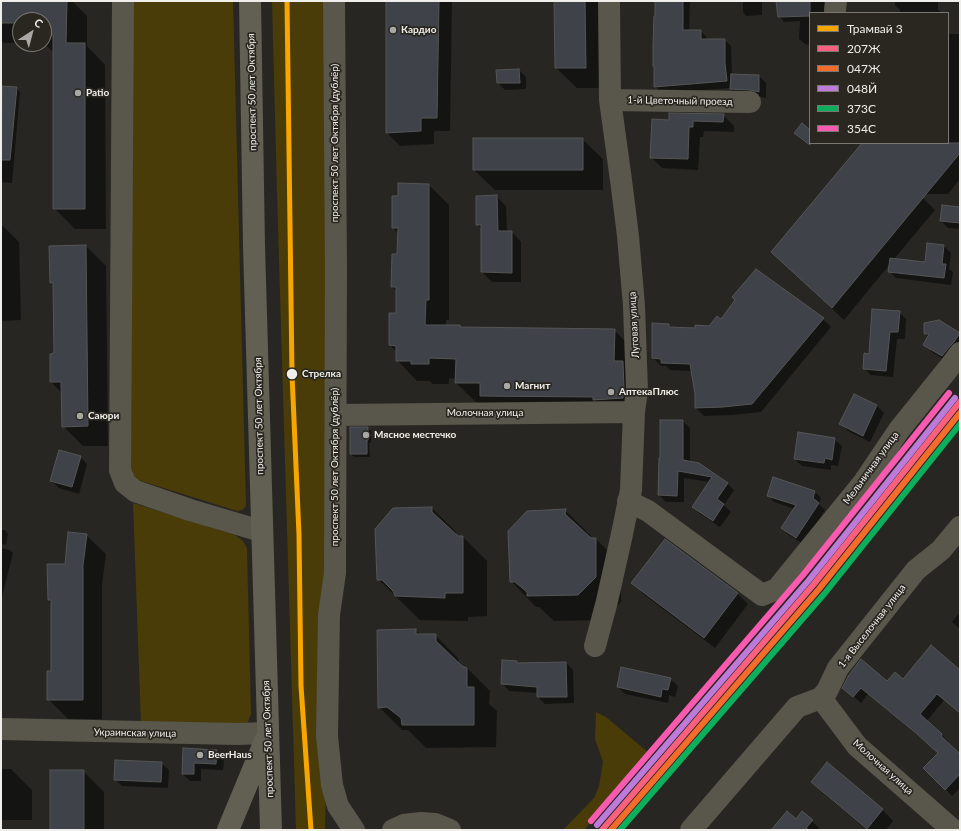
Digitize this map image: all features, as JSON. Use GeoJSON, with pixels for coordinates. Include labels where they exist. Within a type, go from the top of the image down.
{"type":"FeatureCollection","features":[{"type":"Feature","properties":{"kind":"main road","name":"проспект 50 лет Октября"},"geometry":{"type":"LineString","coordinates":[[250,1],[254,246],[271,830]]}},
{"type":"Feature","properties":{"kind":"main road"},"geometry":{"type":"LineString","coordinates":[[228,830],[268,733]]}},
{"type":"Feature","properties":{"kind":"street"},"geometry":{"type":"LineString","coordinates":[[123,1],[120,470],[125,483],[135,491],[190,510],[262,531]]}},
{"type":"Feature","properties":{"kind":"street","name":"проспект 50 лет Октября (дублёр)"},"geometry":{"type":"LineString","coordinates":[[334,1],[336,267],[335,573],[329,615],[327,736],[332,785],[338,806],[354,830]]}},
{"type":"Feature","properties":{"kind":"street","name":"Луговая улица"},"geometry":{"type":"LineString","coordinates":[[595,646],[607,602],[631,490],[634,412],[637,390],[634,306],[628,236],[610,100],[609,1]]}},
{"type":"Feature","properties":{"kind":"street","name":"1-й Цветочный проезд"},"geometry":{"type":"LineString","coordinates":[[610,100],[750,102]]}},
{"type":"Feature","properties":{"kind":"street","name":"Мельничная улица"},"geometry":{"type":"LineString","coordinates":[[628,501],[648,511],[762,595],[777,589],[864,482],[899,430],[960,353]]}},
{"type":"Feature","properties":{"kind":"street","name":"Молочная улица"},"geometry":{"type":"LineString","coordinates":[[336,415],[634,412]]}},
{"type":"Feature","properties":{"kind":"street","name":"1-я Выселочная улица"},"geometry":{"type":"LineString","coordinates":[[821,698],[827,691],[838,668],[916,570],[941,550],[960,527]]}},
{"type":"Feature","properties":{"kind":"street"},"geometry":{"type":"LineString","coordinates":[[691,830],[797,707],[821,698]]}},
{"type":"Feature","properties":{"kind":"street","name":"Молочная улица"},"geometry":{"type":"LineString","coordinates":[[821,698],[857,746],[953,830]]}},
{"type":"Feature","properties":{"kind":"street","name":"Украинская улица"},"geometry":{"type":"LineString","coordinates":[[1,730],[236,734],[268,733]]}},
{"type":"Feature","properties":{"kind":"street"},"geometry":{"type":"LineString","coordinates":[[393,830],[404,825],[421,823],[435,824],[450,830]]}},
{"type":"Feature","properties":{"kind":"shaded area"},"geometry":{"type":"Polygon","coordinates":[[[129,1],[233,1],[246,506],[242,510],[237,511],[135,479],[128,471],[129,1]]]}},
{"type":"Feature","properties":{"kind":"shaded area"},"geometry":{"type":"Polygon","coordinates":[[[272,1],[327,1],[325,830],[296,830],[272,1]]]}},
{"type":"Feature","properties":{"kind":"shaded area"},"geometry":{"type":"Polygon","coordinates":[[[133,503],[235,535],[243,541],[247,548],[251,714],[248,722],[241,727],[141,724],[133,503]]]}},
{"type":"Feature","properties":{"kind":"shaded area"},"geometry":{"type":"Polygon","coordinates":[[[596,712],[606,717],[650,754],[584,830],[563,830],[594,798],[599,786],[603,762],[595,739],[596,712]]]}},
{"type":"Feature","properties":{"kind":"building"},"geometry":{"type":"Polygon","coordinates":[[[1,1],[67,1],[66,43],[85,43],[85,209],[53,209],[52,12],[12,12],[12,23],[1,23],[1,1]]]}},
{"type":"Feature","properties":{"kind":"building"},"geometry":{"type":"Polygon","coordinates":[[[386,1],[439,1],[437,118],[421,118],[421,131],[386,133],[386,1]]]}},
{"type":"Feature","properties":{"kind":"building"},"geometry":{"type":"Polygon","coordinates":[[[554,1],[585,1],[586,68],[555,68],[554,1]]]}},
{"type":"Feature","properties":{"kind":"building"},"geometry":{"type":"Polygon","coordinates":[[[655,1],[683,1],[683,30],[701,30],[701,39],[725,39],[727,81],[654,87],[653,45],[655,1]]]}},
{"type":"Feature","properties":{"kind":"building"},"geometry":{"type":"Polygon","coordinates":[[[776,1],[810,1],[809,16],[778,17],[776,1]]]}},
{"type":"Feature","properties":{"kind":"building"},"geometry":{"type":"Polygon","coordinates":[[[519,69],[520,83],[497,83],[496,70],[519,69]]]}},
{"type":"Feature","properties":{"kind":"building"},"geometry":{"type":"Polygon","coordinates":[[[731,74],[759,75],[759,92],[730,89],[731,74]]]}},
{"type":"Feature","properties":{"kind":"building"},"geometry":{"type":"Polygon","coordinates":[[[2,86],[17,87],[10,160],[1,160],[2,86]]]}},
{"type":"Feature","properties":{"kind":"building"},"geometry":{"type":"Polygon","coordinates":[[[669,113],[724,114],[723,122],[693,121],[693,127],[689,127],[688,159],[650,158],[652,119],[669,120],[669,113]]]}},
{"type":"Feature","properties":{"kind":"building"},"geometry":{"type":"Polygon","coordinates":[[[802,123],[809,129],[810,145],[794,133],[802,123]]]}},
{"type":"Feature","properties":{"kind":"building"},"geometry":{"type":"Polygon","coordinates":[[[473,138],[583,138],[583,170],[473,170],[473,138]]]}},
{"type":"Feature","properties":{"kind":"building"},"geometry":{"type":"Polygon","coordinates":[[[960,143],[960,153],[832,308],[771,252],[861,144],[960,143]]]}},
{"type":"Feature","properties":{"kind":"building"},"geometry":{"type":"Polygon","coordinates":[[[398,183],[429,184],[429,300],[426,300],[425,325],[460,325],[460,327],[615,329],[614,361],[623,361],[623,398],[593,400],[593,397],[480,396],[480,383],[455,383],[456,359],[429,358],[429,364],[411,364],[411,361],[396,361],[396,346],[389,345],[389,313],[396,313],[396,287],[391,287],[392,254],[397,254],[398,228],[392,228],[392,196],[398,196],[398,183]]]}},
{"type":"Feature","properties":{"kind":"building"},"geometry":{"type":"Polygon","coordinates":[[[497,195],[498,231],[512,231],[512,273],[481,272],[481,225],[476,225],[476,196],[497,195]]]}},
{"type":"Feature","properties":{"kind":"building"},"geometry":{"type":"Polygon","coordinates":[[[942,205],[960,207],[960,223],[940,221],[942,205]]]}},
{"type":"Feature","properties":{"kind":"building"},"geometry":{"type":"Polygon","coordinates":[[[927,243],[944,245],[942,264],[946,264],[944,278],[888,272],[890,258],[925,262],[927,243]]]}},
{"type":"Feature","properties":{"kind":"building"},"geometry":{"type":"Polygon","coordinates":[[[86,245],[88,426],[62,427],[61,382],[50,382],[50,354],[54,353],[53,283],[50,283],[49,246],[86,245]]]}},
{"type":"Feature","properties":{"kind":"building"},"geometry":{"type":"Polygon","coordinates":[[[756,269],[824,318],[752,404],[695,408],[695,394],[690,364],[661,363],[661,359],[652,358],[652,323],[669,324],[669,327],[695,328],[695,325],[709,326],[717,316],[721,319],[735,300],[732,297],[756,269]]]}},
{"type":"Feature","properties":{"kind":"building"},"geometry":{"type":"Polygon","coordinates":[[[872,309],[900,311],[898,332],[890,332],[886,371],[863,369],[864,353],[869,354],[872,309]]]}},
{"type":"Feature","properties":{"kind":"building"},"geometry":{"type":"Polygon","coordinates":[[[939,320],[960,333],[942,356],[923,345],[929,334],[924,334],[924,323],[939,320]]]}},
{"type":"Feature","properties":{"kind":"building"},"geometry":{"type":"Polygon","coordinates":[[[854,394],[877,405],[863,436],[839,424],[854,394]]]}},
{"type":"Feature","properties":{"kind":"building"},"geometry":{"type":"Polygon","coordinates":[[[660,420],[683,420],[683,460],[699,463],[728,483],[717,499],[724,504],[713,521],[692,507],[712,477],[678,471],[677,496],[658,495],[660,420]]]}},
{"type":"Feature","properties":{"kind":"building"},"geometry":{"type":"Polygon","coordinates":[[[350,427],[368,427],[367,454],[350,454],[350,427]]]}},
{"type":"Feature","properties":{"kind":"building"},"geometry":{"type":"Polygon","coordinates":[[[798,432],[835,438],[832,460],[825,458],[824,463],[794,459],[798,432]]]}},
{"type":"Feature","properties":{"kind":"building"},"geometry":{"type":"Polygon","coordinates":[[[59,450],[81,456],[72,487],[50,481],[59,450]]]}},
{"type":"Feature","properties":{"kind":"building"},"geometry":{"type":"Polygon","coordinates":[[[773,477],[815,491],[813,498],[819,503],[796,538],[781,528],[796,505],[767,496],[773,477]]]}},
{"type":"Feature","properties":{"kind":"building"},"geometry":{"type":"Polygon","coordinates":[[[432,507],[432,512],[458,536],[463,536],[463,593],[445,593],[445,598],[395,596],[393,591],[382,580],[377,580],[375,529],[393,508],[432,507]]]}},
{"type":"Feature","properties":{"kind":"building"},"geometry":{"type":"Polygon","coordinates":[[[566,509],[565,514],[591,538],[596,538],[596,577],[578,595],[527,596],[527,592],[515,582],[510,582],[508,531],[527,511],[566,509]]]}},
{"type":"Feature","properties":{"kind":"building"},"geometry":{"type":"Polygon","coordinates":[[[68,532],[87,534],[83,565],[83,700],[47,700],[47,671],[51,671],[51,600],[48,600],[47,564],[65,564],[68,532]]]}},
{"type":"Feature","properties":{"kind":"building"},"geometry":{"type":"Polygon","coordinates":[[[665,539],[738,593],[704,638],[631,583],[665,539]]]}},
{"type":"Feature","properties":{"kind":"building"},"geometry":{"type":"Polygon","coordinates":[[[416,629],[416,634],[436,634],[436,641],[462,666],[467,668],[467,687],[474,687],[474,725],[402,725],[401,718],[387,707],[378,708],[377,630],[416,629]]]}},
{"type":"Feature","properties":{"kind":"building"},"geometry":{"type":"Polygon","coordinates":[[[931,645],[960,670],[960,713],[937,694],[920,714],[942,734],[941,736],[960,754],[960,774],[945,790],[923,768],[938,753],[861,688],[853,697],[842,688],[849,675],[861,659],[887,681],[895,672],[903,679],[931,645]]]}},
{"type":"Feature","properties":{"kind":"building"},"geometry":{"type":"Polygon","coordinates":[[[502,660],[517,661],[517,663],[566,662],[567,697],[537,697],[537,687],[501,684],[502,660]]]}},
{"type":"Feature","properties":{"kind":"building"},"geometry":{"type":"Polygon","coordinates":[[[621,667],[671,678],[668,690],[662,689],[661,697],[617,687],[621,667]]]}},
{"type":"Feature","properties":{"kind":"building"},"geometry":{"type":"Polygon","coordinates":[[[183,748],[217,750],[216,764],[194,763],[194,774],[182,774],[183,748]]]}},
{"type":"Feature","properties":{"kind":"building"},"geometry":{"type":"Polygon","coordinates":[[[115,760],[162,762],[161,782],[114,780],[115,760]]]}},
{"type":"Feature","properties":{"kind":"building"},"geometry":{"type":"Polygon","coordinates":[[[827,762],[883,809],[867,829],[811,782],[827,762]]]}},
{"type":"Feature","properties":{"kind":"building"},"geometry":{"type":"Polygon","coordinates":[[[50,770],[84,770],[84,830],[50,830],[50,770]]]}},
{"type":"Feature","properties":{"kind":"building"},"geometry":{"type":"Polygon","coordinates":[[[787,811],[796,819],[802,811],[813,820],[806,828],[809,830],[771,830],[787,811]]]}},
{"type":"Feature","properties":{"kind":"tram line","name":"3"},"geometry":{"type":"LineString","coordinates":[[287,1],[292,374],[299,535],[301,686],[311,830]]}},
{"type":"Feature","properties":{"kind":"transit line","name":"354С"},"geometry":{"type":"LineString","coordinates":[[591,821],[803,575],[949,393]]}},
{"type":"Feature","properties":{"kind":"transit line","name":"048Й"},"geometry":{"type":"LineString","coordinates":[[597,825],[809,580],[955,398]]}},
{"type":"Feature","properties":{"kind":"transit line","name":"207Ж"},"geometry":{"type":"LineString","coordinates":[[602,830],[814,584],[960,402]]}},
{"type":"Feature","properties":{"kind":"transit line","name":"047Ж"},"geometry":{"type":"LineString","coordinates":[[611,830],[819,589],[960,413]]}},
{"type":"Feature","properties":{"kind":"transit line","name":"373C"},"geometry":{"type":"LineString","coordinates":[[620,830],[825,593],[960,424]]}},
{"type":"Feature","properties":{"kind":"place","name":"Кардио"},"geometry":{"type":"Point","coordinates":[393,30]}},
{"type":"Feature","properties":{"kind":"place","name":"Patio"},"geometry":{"type":"Point","coordinates":[78,93]}},
{"type":"Feature","properties":{"kind":"place","name":"Стрелка"},"geometry":{"type":"Point","coordinates":[292,374]}},
{"type":"Feature","properties":{"kind":"place","name":"Магнит"},"geometry":{"type":"Point","coordinates":[507,386]}},
{"type":"Feature","properties":{"kind":"place","name":"АптекаПлюс"},"geometry":{"type":"Point","coordinates":[611,392]}},
{"type":"Feature","properties":{"kind":"place","name":"Саюри"},"geometry":{"type":"Point","coordinates":[80,416]}},
{"type":"Feature","properties":{"kind":"place","name":"Мясное местечко"},"geometry":{"type":"Point","coordinates":[366,435]}},
{"type":"Feature","properties":{"kind":"place","name":"BeerHaus"},"geometry":{"type":"Point","coordinates":[200,755]}}]}
